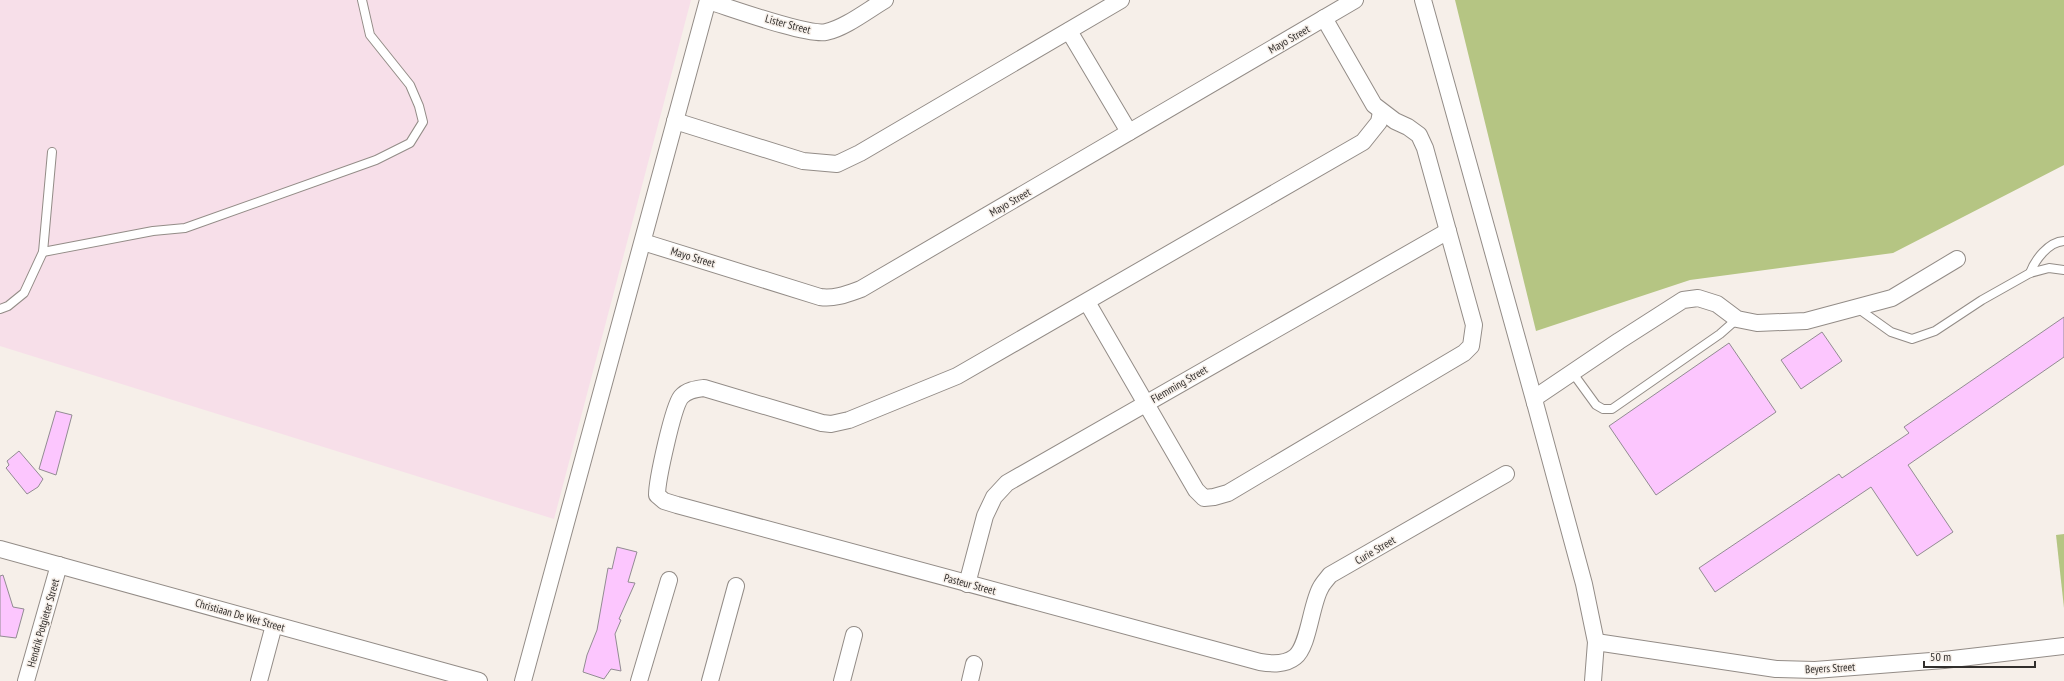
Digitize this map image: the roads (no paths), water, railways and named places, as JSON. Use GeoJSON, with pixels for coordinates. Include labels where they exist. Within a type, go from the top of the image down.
{"type":"FeatureCollection","features":[{"type":"Feature","properties":{"kind":"street","name":"Lister Street"},"geometry":{"type":"LineString","coordinates":[[708,1],[802,29],[824,32],[834,30],[885,0]]}},
{"type":"Feature","properties":{"kind":"street"},"geometry":{"type":"LineString","coordinates":[[675,121],[803,161],[821,164],[837,164],[860,153],[1121,0]]}},
{"type":"Feature","properties":{"kind":"street","name":"Mayo Street"},"geometry":{"type":"LineString","coordinates":[[643,242],[820,297],[830,298],[844,295],[860,289],[1356,0]]}},
{"type":"Feature","properties":{"kind":"street"},"geometry":{"type":"LineString","coordinates":[[1423,0],[1536,403],[1584,584],[1596,642],[1593,681]]}},
{"type":"Feature","properties":{"kind":"street"},"geometry":{"type":"LineString","coordinates":[[523,681],[708,1]]}},
{"type":"Feature","properties":{"kind":"street"},"geometry":{"type":"LineString","coordinates":[[1324,18],[1374,105],[1395,121],[1408,126],[1419,135],[1425,148],[1474,325],[1471,346],[1464,353],[1228,493],[1204,498],[1196,490],[1087,302],[1363,142],[1379,122],[1382,112]]}},
{"type":"Feature","properties":{"kind":"street"},"geometry":{"type":"LineString","coordinates":[[1069,31],[1129,132]]}},
{"type":"Feature","properties":{"kind":"street","name":"Flemming Street"},"geometry":{"type":"LineString","coordinates":[[967,584],[985,516],[994,496],[1008,483],[1145,403],[1448,231]]}},
{"type":"Feature","properties":{"kind":"street"},"geometry":{"type":"LineString","coordinates":[[1536,403],[1536,397],[1542,392],[1683,300],[1698,298],[1716,304],[1737,319],[1757,323],[1806,320],[1892,298],[1957,259]]}},
{"type":"Feature","properties":{"kind":"street","name":"Pasteur Street"},"geometry":{"type":"LineString","coordinates":[[1087,302],[957,376],[839,423],[822,423],[704,388],[688,392],[678,401],[659,472],[658,495],[664,501],[677,505],[1260,662],[1275,664],[1286,662]]}},
{"type":"Feature","properties":{"kind":"street","name":"Curie Street"},"geometry":{"type":"LineString","coordinates":[[1286,662],[1296,656],[1302,646],[1320,587],[1330,575],[1506,474]]}},
{"type":"Feature","properties":{"kind":"street","name":"Christiaan De Wet Street"},"geometry":{"type":"LineString","coordinates":[[0,549],[479,681]]}},
{"type":"Feature","properties":{"kind":"street","name":"Hendrik Potgieter Street"},"geometry":{"type":"LineString","coordinates":[[26,681],[59,565]]}},
{"type":"Feature","properties":{"kind":"street"},"geometry":{"type":"LineString","coordinates":[[639,681],[669,580]]}},
{"type":"Feature","properties":{"kind":"street"},"geometry":{"type":"LineString","coordinates":[[710,681],[736,586]]}},
{"type":"Feature","properties":{"kind":"street"},"geometry":{"type":"LineString","coordinates":[[259,681],[274,625]]}},
{"type":"Feature","properties":{"kind":"street"},"geometry":{"type":"LineString","coordinates":[[842,681],[854,635]]}},
{"type":"Feature","properties":{"kind":"street","name":"Beyers Street"},"geometry":{"type":"LineString","coordinates":[[1596,642],[1776,670],[1815,670],[1944,660],[2064,646]]}},
{"type":"Feature","properties":{"kind":"street"},"geometry":{"type":"LineString","coordinates":[[970,681],[974,664]]}},
{"type":"Feature","properties":{"kind":"lane"},"geometry":{"type":"LineString","coordinates":[[43,252],[153,231],[185,228],[376,160],[410,143],[422,122],[419,106],[410,85],[370,35],[362,0]]}},
{"type":"Feature","properties":{"kind":"lane"},"geometry":{"type":"LineString","coordinates":[[0,308],[8,306],[24,294],[43,252],[52,152]]}},
{"type":"Feature","properties":{"kind":"lane"},"geometry":{"type":"LineString","coordinates":[[2030,273],[2033,265],[2043,252],[2053,244],[2064,241]]}},
{"type":"Feature","properties":{"kind":"lane"},"geometry":{"type":"LineString","coordinates":[[1855,307],[1891,332],[1912,339],[1935,331],[1988,296],[2030,273],[2049,268],[2064,270]]}},
{"type":"Feature","properties":{"kind":"lane"},"geometry":{"type":"LineString","coordinates":[[1572,372],[1596,405],[1603,409],[1612,408],[1720,334],[1737,319]]}}]}
